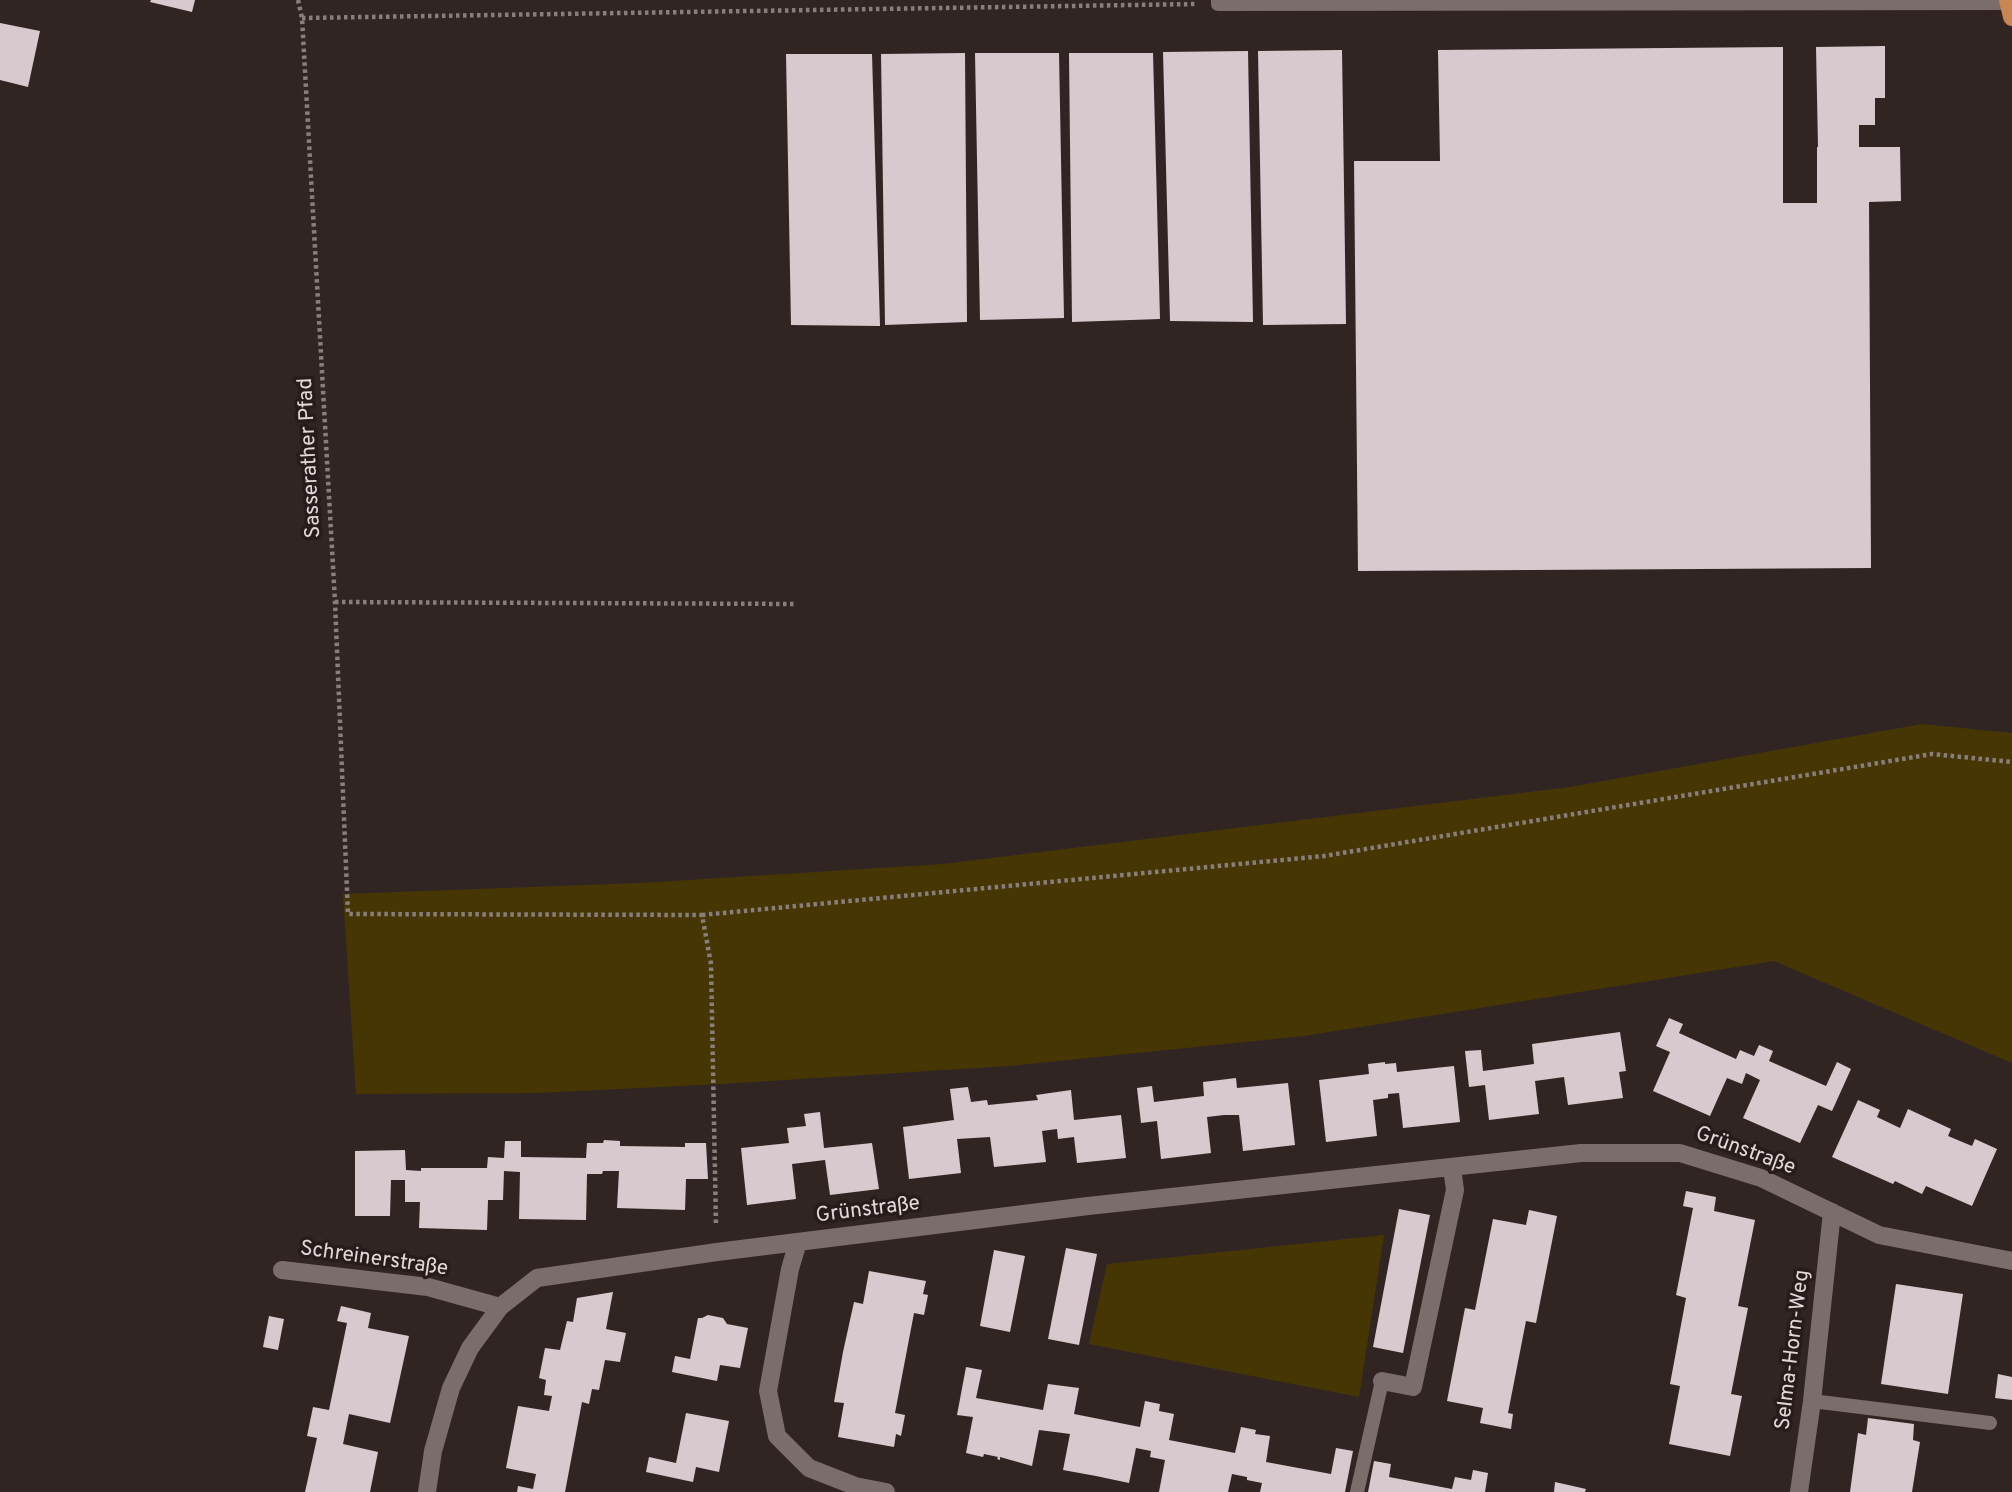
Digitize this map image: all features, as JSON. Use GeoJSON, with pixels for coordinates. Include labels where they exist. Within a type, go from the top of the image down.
{"type":"FeatureCollection","features":[{"type":"Feature","properties":{"kind":"street","name":"Grünstraße"},"geometry":{"type":"LineString","coordinates":[[427,1492],[433,1451],[451,1388],[470,1348],[500,1307],[537,1278],[717,1252],[1088,1206],[1581,1153],[1680,1153],[1761,1178],[1879,1235],[2012,1261]]}},
{"type":"Feature","properties":{"kind":"street"},"geometry":{"type":"LineString","coordinates":[[1382,1381],[1413,1387],[1455,1190],[1452,1168]]}},
{"type":"Feature","properties":{"kind":"street","name":"Selma-Horn-Weg"},"geometry":{"type":"LineString","coordinates":[[1798,1492],[1812,1401],[1832,1212]]}},
{"type":"Feature","properties":{"kind":"street"},"geometry":{"type":"LineString","coordinates":[[799,1242],[790,1269],[768,1391],[777,1436],[809,1468],[855,1486],[886,1492]]}},
{"type":"Feature","properties":{"kind":"street","name":"Schreinerstraße"},"geometry":{"type":"LineString","coordinates":[[282,1270],[428,1287],[500,1307]]}},
{"type":"Feature","properties":{"kind":"lane"},"geometry":{"type":"LineString","coordinates":[[1218,2],[2010,6]]}},
{"type":"Feature","properties":{"kind":"lane"},"geometry":{"type":"LineString","coordinates":[[1357,1492],[1382,1381]]}},
{"type":"Feature","properties":{"kind":"lane"},"geometry":{"type":"LineString","coordinates":[[1812,1401],[1990,1423]]}},
{"type":"Feature","properties":{"kind":"path","name":"Sasserather Pfad"},"geometry":{"type":"LineString","coordinates":[[298,0],[302,18],[335,602],[348,914],[702,915]]}},
{"type":"Feature","properties":{"kind":"path"},"geometry":{"type":"LineString","coordinates":[[302,18],[1218,2]]}},
{"type":"Feature","properties":{"kind":"path"},"geometry":{"type":"LineString","coordinates":[[335,602],[797,604]]}},
{"type":"Feature","properties":{"kind":"path"},"geometry":{"type":"LineString","coordinates":[[717,1252],[711,964],[702,915],[1324,856],[1932,754],[2012,762]]}},
{"type":"Feature","properties":{"kind":"shaded area"},"geometry":{"type":"Polygon","coordinates":[[[1922,724],[2012,733],[2012,1063],[1774,961],[1304,1036],[1009,1066],[536,1093],[356,1094],[343,894],[640,883],[943,864],[1570,787],[1922,724]]]}},
{"type":"Feature","properties":{"kind":"shaded area"},"geometry":{"type":"Polygon","coordinates":[[[1384,1235],[1359,1397],[1089,1344],[1107,1264],[1384,1235]]]}},
{"type":"Feature","properties":{"kind":"building"},"geometry":{"type":"Polygon","coordinates":[[[195,0],[192,12],[150,2],[195,0]]]}},
{"type":"Feature","properties":{"kind":"building"},"geometry":{"type":"Polygon","coordinates":[[[0,23],[40,31],[28,87],[0,80],[0,23]]]}},
{"type":"Feature","properties":{"kind":"building"},"geometry":{"type":"Polygon","coordinates":[[[1885,46],[1885,98],[1875,98],[1875,125],[1859,125],[1859,147],[1900,147],[1901,201],[1869,202],[1871,568],[1358,571],[1354,161],[1440,161],[1438,50],[1783,47],[1783,203],[1817,203],[1816,47],[1885,46]]]}},
{"type":"Feature","properties":{"kind":"building"},"geometry":{"type":"Polygon","coordinates":[[[1342,50],[1346,324],[1263,325],[1258,51],[1342,50]]]}},
{"type":"Feature","properties":{"kind":"building"},"geometry":{"type":"Polygon","coordinates":[[[1248,51],[1253,322],[1170,321],[1163,52],[1248,51]]]}},
{"type":"Feature","properties":{"kind":"building"},"geometry":{"type":"Polygon","coordinates":[[[965,53],[967,322],[885,325],[881,54],[965,53]]]}},
{"type":"Feature","properties":{"kind":"building"},"geometry":{"type":"Polygon","coordinates":[[[975,53],[1059,53],[1064,318],[980,320],[975,53]]]}},
{"type":"Feature","properties":{"kind":"building"},"geometry":{"type":"Polygon","coordinates":[[[1069,53],[1153,53],[1160,319],[1072,322],[1069,53]]]}},
{"type":"Feature","properties":{"kind":"building"},"geometry":{"type":"Polygon","coordinates":[[[786,54],[872,54],[880,326],[791,325],[786,54]]]}},
{"type":"Feature","properties":{"kind":"building"},"geometry":{"type":"Polygon","coordinates":[[[1669,1018],[1683,1024],[1679,1033],[1736,1059],[1740,1050],[1754,1056],[1759,1045],[1773,1051],[1769,1061],[1826,1086],[1837,1062],[1851,1069],[1832,1111],[1818,1105],[1800,1143],[1743,1118],[1760,1080],[1746,1073],[1742,1084],[1727,1078],[1710,1116],[1653,1091],[1670,1052],[1656,1046],[1669,1018]]]}},
{"type":"Feature","properties":{"kind":"building"},"geometry":{"type":"Polygon","coordinates":[[[1620,1032],[1626,1071],[1619,1072],[1623,1098],[1568,1105],[1564,1077],[1535,1081],[1539,1114],[1489,1120],[1485,1085],[1469,1087],[1465,1051],[1481,1050],[1483,1071],[1534,1064],[1532,1044],[1620,1032]]]}},
{"type":"Feature","properties":{"kind":"building"},"geometry":{"type":"Polygon","coordinates":[[[1396,1063],[1397,1072],[1454,1066],[1460,1122],[1403,1128],[1399,1093],[1388,1094],[1388,1098],[1373,1100],[1377,1136],[1326,1142],[1319,1080],[1369,1074],[1368,1064],[1396,1063]]]}},
{"type":"Feature","properties":{"kind":"building"},"geometry":{"type":"Polygon","coordinates":[[[1236,1078],[1237,1088],[1288,1083],[1295,1145],[1243,1151],[1239,1115],[1224,1115],[1207,1117],[1211,1153],[1161,1159],[1157,1121],[1141,1123],[1137,1088],[1152,1086],[1154,1102],[1204,1096],[1203,1082],[1236,1078]]]}},
{"type":"Feature","properties":{"kind":"building"},"geometry":{"type":"Polygon","coordinates":[[[968,1087],[971,1102],[987,1100],[988,1105],[1038,1100],[1036,1095],[1071,1090],[1074,1120],[1121,1115],[1126,1158],[1077,1163],[1074,1137],[1058,1139],[1057,1129],[1042,1131],[1046,1162],[994,1167],[990,1137],[957,1139],[961,1173],[909,1179],[903,1127],[954,1120],[950,1089],[968,1087]]]}},
{"type":"Feature","properties":{"kind":"building"},"geometry":{"type":"Polygon","coordinates":[[[1858,1100],[1880,1110],[1877,1117],[1900,1128],[1908,1109],[1951,1129],[1948,1136],[1972,1146],[1975,1139],[1997,1149],[1972,1206],[1926,1186],[1922,1194],[1895,1181],[1893,1184],[1832,1157],[1858,1100]]]}},
{"type":"Feature","properties":{"kind":"building"},"geometry":{"type":"Polygon","coordinates":[[[820,1112],[824,1148],[872,1143],[879,1189],[830,1195],[825,1160],[792,1164],[796,1199],[747,1205],[741,1148],[789,1143],[787,1128],[806,1126],[804,1114],[820,1112]]]}},
{"type":"Feature","properties":{"kind":"building"},"geometry":{"type":"Polygon","coordinates":[[[604,1140],[620,1141],[620,1146],[685,1147],[685,1143],[706,1143],[708,1179],[686,1179],[685,1210],[617,1208],[619,1171],[587,1174],[586,1220],[519,1219],[520,1172],[504,1171],[503,1200],[488,1200],[487,1230],[419,1228],[420,1202],[405,1202],[405,1180],[391,1180],[390,1216],[355,1216],[355,1151],[405,1150],[406,1170],[421,1171],[421,1168],[487,1168],[488,1157],[504,1158],[505,1141],[521,1141],[521,1157],[586,1158],[587,1143],[603,1143],[604,1140]]]}},
{"type":"Feature","properties":{"kind":"building"},"geometry":{"type":"Polygon","coordinates":[[[1686,1191],[1716,1197],[1714,1211],[1755,1220],[1738,1306],[1748,1308],[1731,1394],[1742,1396],[1730,1456],[1669,1444],[1680,1386],[1670,1384],[1686,1298],[1676,1295],[1693,1208],[1683,1206],[1686,1191]]]}},
{"type":"Feature","properties":{"kind":"building"},"geometry":{"type":"Polygon","coordinates":[[[1399,1209],[1430,1215],[1403,1353],[1373,1347],[1399,1209]]]}},
{"type":"Feature","properties":{"kind":"building"},"geometry":{"type":"Polygon","coordinates":[[[1529,1210],[1557,1216],[1536,1323],[1526,1321],[1508,1413],[1513,1414],[1511,1429],[1480,1423],[1483,1408],[1447,1401],[1465,1308],[1475,1310],[1493,1219],[1526,1225],[1529,1210]]]}},
{"type":"Feature","properties":{"kind":"building"},"geometry":{"type":"Polygon","coordinates":[[[1066,1248],[1097,1254],[1079,1345],[1048,1339],[1066,1248]]]}},
{"type":"Feature","properties":{"kind":"building"},"geometry":{"type":"Polygon","coordinates":[[[994,1250],[1025,1256],[1010,1332],[980,1326],[994,1250]]]}},
{"type":"Feature","properties":{"kind":"building"},"geometry":{"type":"Polygon","coordinates":[[[869,1271],[926,1281],[923,1294],[928,1295],[924,1315],[914,1313],[895,1413],[905,1415],[901,1436],[896,1434],[894,1447],[838,1437],[844,1403],[834,1402],[843,1352],[854,1302],[863,1304],[869,1271]]]}},
{"type":"Feature","properties":{"kind":"building"},"geometry":{"type":"Polygon","coordinates":[[[1896,1284],[1963,1294],[1948,1394],[1881,1384],[1896,1284]]]}},
{"type":"Feature","properties":{"kind":"building"},"geometry":{"type":"Polygon","coordinates":[[[613,1292],[606,1329],[626,1333],[620,1362],[605,1360],[599,1390],[592,1389],[589,1404],[582,1402],[565,1492],[517,1492],[518,1486],[533,1489],[536,1474],[506,1468],[518,1406],[549,1411],[552,1396],[544,1395],[546,1380],[539,1378],[545,1348],[560,1350],[567,1321],[573,1322],[577,1298],[613,1292]]]}},
{"type":"Feature","properties":{"kind":"building"},"geometry":{"type":"Polygon","coordinates":[[[341,1306],[371,1313],[368,1328],[409,1336],[390,1423],[349,1414],[343,1444],[378,1452],[370,1492],[305,1492],[317,1438],[307,1436],[313,1407],[329,1410],[347,1323],[337,1321],[341,1306]]]}},
{"type":"Feature","properties":{"kind":"building"},"geometry":{"type":"Polygon","coordinates":[[[708,1315],[723,1318],[727,1324],[748,1328],[740,1368],[720,1365],[717,1381],[672,1372],[675,1356],[690,1359],[698,1318],[708,1315]]]}},
{"type":"Feature","properties":{"kind":"building"},"geometry":{"type":"Polygon","coordinates":[[[269,1316],[284,1319],[278,1350],[263,1347],[269,1316]]]}},
{"type":"Feature","properties":{"kind":"building"},"geometry":{"type":"Polygon","coordinates":[[[966,1367],[982,1370],[976,1398],[1043,1410],[1048,1384],[1079,1388],[1074,1414],[1140,1427],[1145,1401],[1160,1404],[1159,1411],[1174,1414],[1169,1440],[1235,1453],[1241,1427],[1256,1430],[1255,1434],[1270,1436],[1266,1462],[1331,1474],[1336,1448],[1353,1451],[1345,1492],[1260,1492],[1262,1483],[1232,1474],[1228,1492],[1159,1492],[1165,1460],[1150,1457],[1151,1451],[1136,1448],[1129,1483],[1063,1470],[1070,1434],[1039,1430],[1032,1466],[1000,1457],[1000,1460],[998,1457],[984,1454],[983,1457],[966,1453],[973,1417],[957,1415],[966,1367]]]}},
{"type":"Feature","properties":{"kind":"building"},"geometry":{"type":"Polygon","coordinates":[[[1998,1374],[2012,1377],[2012,1400],[1995,1398],[1998,1374]]]}},
{"type":"Feature","properties":{"kind":"building"},"geometry":{"type":"Polygon","coordinates":[[[686,1413],[729,1421],[719,1472],[696,1467],[693,1482],[646,1472],[649,1457],[676,1463],[686,1413]]]}},
{"type":"Feature","properties":{"kind":"building"},"geometry":{"type":"Polygon","coordinates":[[[1868,1418],[1914,1424],[1913,1440],[1920,1442],[1912,1492],[1850,1492],[1858,1433],[1866,1435],[1868,1418]]]}},
{"type":"Feature","properties":{"kind":"building"},"geometry":{"type":"Polygon","coordinates":[[[1374,1461],[1391,1464],[1389,1477],[1452,1489],[1455,1477],[1471,1480],[1473,1470],[1488,1473],[1485,1492],[1368,1492],[1374,1461]]]}},
{"type":"Feature","properties":{"kind":"building"},"geometry":{"type":"Polygon","coordinates":[[[1555,1482],[1586,1489],[1585,1492],[1554,1492],[1555,1482]]]}}]}
